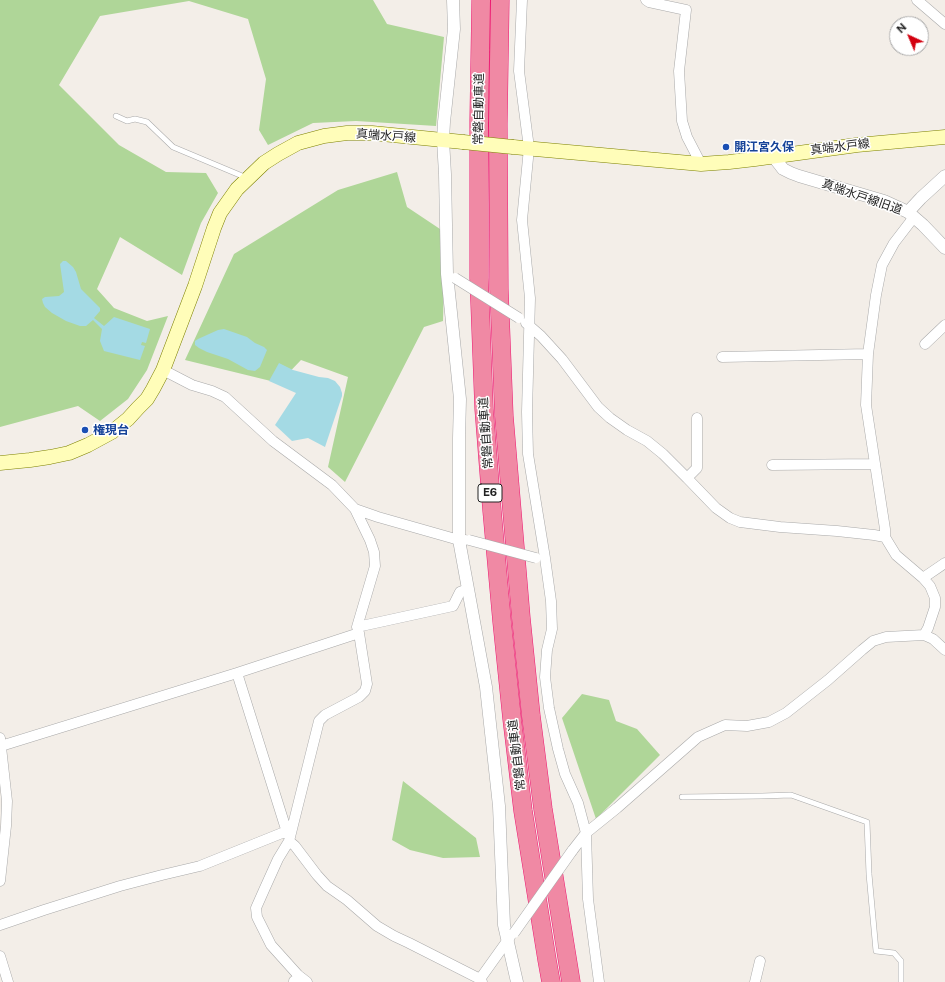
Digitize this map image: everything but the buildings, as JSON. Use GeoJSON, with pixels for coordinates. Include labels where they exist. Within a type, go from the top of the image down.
{"type":"FeatureCollection","features":[{"type":"Feature","properties":{"kind":"highway","name":"常磐自動車道"},"geometry":{"type":"LineString","coordinates":[[481,0],[479,278],[484,410],[497,567],[512,712],[524,811],[551,982]]}},
{"type":"Feature","properties":{"kind":"highway","name":"常磐自動車道"},"geometry":{"type":"LineString","coordinates":[[500,0],[498,124],[499,281],[504,416],[520,610],[531,708],[543,809],[571,982]]}},
{"type":"Feature","properties":{"kind":"main road","name":"真端水戸線"},"geometry":{"type":"LineString","coordinates":[[0,462],[30,460],[69,453],[112,432],[128,419],[147,398],[163,370],[220,213],[233,195],[264,163],[298,143],[324,136],[347,133],[372,133],[701,164],[729,162],[857,145],[945,137]]}},
{"type":"Feature","properties":{"kind":"street"},"geometry":{"type":"LineString","coordinates":[[453,0],[454,29],[443,140],[460,399],[459,438],[464,540],[468,589],[486,687],[499,806],[504,925],[511,937],[517,982]]}},
{"type":"Feature","properties":{"kind":"street"},"geometry":{"type":"LineString","coordinates":[[522,0],[519,72],[530,148],[522,220],[530,298],[527,412],[528,454],[541,558],[551,608],[552,629],[545,677],[549,708],[558,749],[578,804],[586,833],[588,899],[599,982]]}},
{"type":"Feature","properties":{"kind":"street"},"geometry":{"type":"LineString","coordinates":[[646,0],[649,2],[686,10],[680,71],[682,121],[687,137],[701,164]]}},
{"type":"Feature","properties":{"kind":"street"},"geometry":{"type":"LineString","coordinates":[[917,0],[945,24]]}},
{"type":"Feature","properties":{"kind":"street","name":"真端水戸線旧道"},"geometry":{"type":"LineString","coordinates":[[773,156],[783,169],[799,176],[884,201],[911,215],[922,198],[945,176]]}},
{"type":"Feature","properties":{"kind":"street"},"geometry":{"type":"LineString","coordinates":[[924,635],[935,607],[935,598],[930,586],[896,554],[885,537],[866,405],[868,354],[882,265],[911,215],[945,248]]}},
{"type":"Feature","properties":{"kind":"street"},"geometry":{"type":"LineString","coordinates":[[451,276],[529,325],[562,359],[598,407],[610,418],[627,430],[647,441],[663,454],[716,508],[730,518],[740,522],[780,527],[837,531],[885,537]]}},
{"type":"Feature","properties":{"kind":"street"},"geometry":{"type":"LineString","coordinates":[[925,344],[945,325]]}},
{"type":"Feature","properties":{"kind":"street"},"geometry":{"type":"LineString","coordinates":[[722,357],[868,354]]}},
{"type":"Feature","properties":{"kind":"street"},"geometry":{"type":"LineString","coordinates":[[163,370],[192,385],[225,397],[274,441],[332,485],[355,509],[374,552],[375,566],[358,630],[367,684],[365,691],[359,697],[325,715],[318,721],[290,836],[266,884],[256,908],[257,917],[271,945],[295,980],[307,982]]}},
{"type":"Feature","properties":{"kind":"street"},"geometry":{"type":"LineString","coordinates":[[686,478],[698,468],[697,418]]}},
{"type":"Feature","properties":{"kind":"street"},"geometry":{"type":"LineString","coordinates":[[772,465],[874,464]]}},
{"type":"Feature","properties":{"kind":"street"},"geometry":{"type":"LineString","coordinates":[[355,509],[378,517],[464,540],[541,558]]}},
{"type":"Feature","properties":{"kind":"street"},"geometry":{"type":"LineString","coordinates":[[923,578],[945,563]]}},
{"type":"Feature","properties":{"kind":"street"},"geometry":{"type":"LineString","coordinates":[[0,881],[6,826],[6,801],[0,742],[237,673],[358,630],[453,606],[460,592],[468,589]]}},
{"type":"Feature","properties":{"kind":"street"},"geometry":{"type":"LineString","coordinates":[[237,673],[286,826],[295,846],[317,875],[327,886],[352,904],[377,926],[481,981],[586,833],[698,737],[725,725],[747,726],[769,722],[786,713],[873,642],[886,638],[924,635],[933,639],[945,650]]}},
{"type":"Feature","properties":{"kind":"street"},"geometry":{"type":"LineString","coordinates":[[0,925],[120,886],[200,866],[282,833],[290,836]]}},
{"type":"Feature","properties":{"kind":"street"},"geometry":{"type":"LineString","coordinates":[[0,956],[8,982]]}},
{"type":"Feature","properties":{"kind":"street"},"geometry":{"type":"LineString","coordinates":[[755,982],[760,961]]}},
{"type":"Feature","properties":{"kind":"lane"},"geometry":{"type":"LineString","coordinates":[[116,116],[127,121],[135,119],[147,122],[173,147],[248,178]]}},
{"type":"Feature","properties":{"kind":"lane"},"geometry":{"type":"LineString","coordinates":[[682,797],[791,795],[867,822],[868,874],[876,950],[894,953],[900,961],[901,982]]}},
{"type":"Feature","properties":{"kind":"green space"},"geometry":{"type":"Polygon","coordinates":[[[0,0],[373,0],[387,24],[444,37],[436,126],[356,121],[313,123],[268,145],[259,130],[266,79],[248,19],[189,1],[100,16],[59,85],[119,145],[166,172],[206,173],[218,193],[201,223],[182,275],[120,237],[97,289],[114,308],[147,321],[168,316],[147,370],[128,399],[100,421],[78,406],[0,427],[0,0]]]}},
{"type":"Feature","properties":{"kind":"green space"},"geometry":{"type":"Polygon","coordinates":[[[397,172],[407,207],[440,229],[444,278],[443,321],[424,327],[345,482],[328,467],[348,377],[301,360],[279,383],[185,360],[234,254],[338,190],[397,172]]]}},
{"type":"Feature","properties":{"kind":"green space"},"geometry":{"type":"Polygon","coordinates":[[[582,694],[609,700],[616,721],[637,729],[660,755],[596,819],[562,718],[582,694]]]}},
{"type":"Feature","properties":{"kind":"green space"},"geometry":{"type":"Polygon","coordinates":[[[403,781],[476,838],[480,857],[443,858],[410,850],[392,840],[403,781]]]}},
{"type":"Feature","properties":{"kind":"water"},"geometry":{"type":"Polygon","coordinates":[[[63,261],[66,261],[73,267],[81,289],[100,308],[100,311],[94,318],[104,326],[114,317],[150,329],[146,343],[142,342],[141,345],[145,346],[140,360],[104,351],[100,341],[102,329],[93,320],[86,326],[80,326],[66,321],[45,307],[42,299],[45,297],[59,296],[64,292],[60,264],[63,261]]]}},
{"type":"Feature","properties":{"kind":"water"},"geometry":{"type":"Polygon","coordinates":[[[224,329],[247,337],[267,350],[260,367],[255,371],[248,370],[228,359],[207,352],[195,345],[195,341],[198,339],[218,330],[224,329]]]}},
{"type":"Feature","properties":{"kind":"water"},"geometry":{"type":"Polygon","coordinates":[[[279,363],[293,370],[328,378],[335,381],[340,387],[342,396],[325,447],[308,438],[292,441],[275,425],[296,393],[269,381],[279,363]]]}},
{"type":"Feature","properties":{"kind":"place","name":"開江宮久保"},"geometry":{"type":"Point","coordinates":[726,147]}},
{"type":"Feature","properties":{"kind":"place","name":"権現台"},"geometry":{"type":"Point","coordinates":[85,430]}}]}
